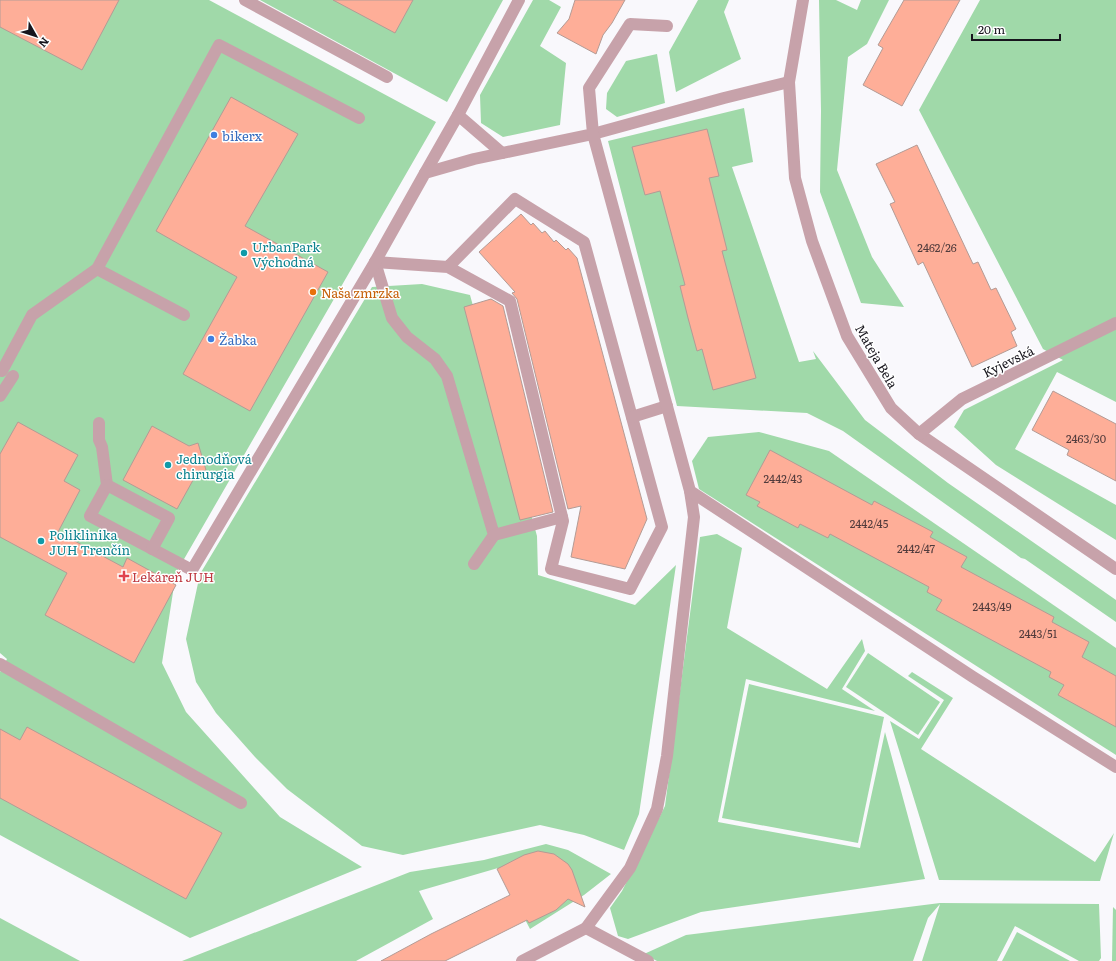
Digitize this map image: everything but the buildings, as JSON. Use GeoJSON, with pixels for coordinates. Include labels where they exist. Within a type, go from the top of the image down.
{"type":"FeatureCollection","features":[{"type":"Feature","properties":{"kind":"street"},"geometry":{"type":"LineString","coordinates":[[245,0],[387,77]]}},
{"type":"Feature","properties":{"kind":"street"},"geometry":{"type":"LineString","coordinates":[[99,423],[99,440],[102,447],[107,485],[90,516],[192,570],[375,262],[458,115],[519,0]]}},
{"type":"Feature","properties":{"kind":"street","name":"Mateja Bela"},"geometry":{"type":"LineString","coordinates":[[803,0],[790,82],[795,178],[815,248],[848,336],[891,408],[919,434],[1116,569]]}},
{"type":"Feature","properties":{"kind":"street"},"geometry":{"type":"LineString","coordinates":[[522,961],[586,928],[630,868],[657,809],[667,756],[694,517],[690,491],[593,134],[589,88],[630,24],[667,26]]}},
{"type":"Feature","properties":{"kind":"street"},"geometry":{"type":"LineString","coordinates":[[0,396],[5,373],[32,315],[97,269],[219,45],[359,118]]}},
{"type":"Feature","properties":{"kind":"street"},"geometry":{"type":"LineString","coordinates":[[425,173],[474,159],[593,134],[724,98],[790,82]]}},
{"type":"Feature","properties":{"kind":"street"},"geometry":{"type":"LineString","coordinates":[[458,115],[502,153]]}},
{"type":"Feature","properties":{"kind":"street"},"geometry":{"type":"LineString","coordinates":[[375,262],[448,266],[510,301],[563,521],[551,569],[630,589],[662,527],[584,242],[515,199],[448,266]]}},
{"type":"Feature","properties":{"kind":"street"},"geometry":{"type":"LineString","coordinates":[[375,262],[392,318],[407,337],[435,359],[448,376],[494,535]]}},
{"type":"Feature","properties":{"kind":"street"},"geometry":{"type":"LineString","coordinates":[[97,269],[184,315]]}},
{"type":"Feature","properties":{"kind":"street","name":"Kyjevská"},"geometry":{"type":"LineString","coordinates":[[919,434],[962,399],[1116,323]]}},
{"type":"Feature","properties":{"kind":"street"},"geometry":{"type":"LineString","coordinates":[[632,417],[667,406]]}},
{"type":"Feature","properties":{"kind":"street"},"geometry":{"type":"LineString","coordinates":[[107,485],[169,518],[152,549]]}},
{"type":"Feature","properties":{"kind":"street"},"geometry":{"type":"LineString","coordinates":[[690,491],[973,677],[1116,767]]}},
{"type":"Feature","properties":{"kind":"street"},"geometry":{"type":"LineString","coordinates":[[474,564],[494,535],[562,517]]}},
{"type":"Feature","properties":{"kind":"street"},"geometry":{"type":"LineString","coordinates":[[0,664],[241,803]]}},
{"type":"Feature","properties":{"kind":"street"},"geometry":{"type":"LineString","coordinates":[[586,928],[648,961]]}},
{"type":"Feature","properties":{"kind":"green space"},"geometry":{"type":"Polygon","coordinates":[[[0,0],[209,0],[436,122],[176,573],[162,663],[186,712],[280,817],[362,867],[190,938],[0,835],[0,672],[7,659],[0,653],[0,0]]]}},
{"type":"Feature","properties":{"kind":"green space"},"geometry":{"type":"Polygon","coordinates":[[[260,0],[503,0],[447,102],[260,0]]]}},
{"type":"Feature","properties":{"kind":"green space"},"geometry":{"type":"Polygon","coordinates":[[[533,0],[549,0],[561,7],[540,46],[566,63],[560,125],[503,137],[481,123],[480,95],[533,0]]]}},
{"type":"Feature","properties":{"kind":"green space"},"geometry":{"type":"Polygon","coordinates":[[[698,0],[729,0],[724,12],[741,59],[676,92],[669,52],[698,0]]]}},
{"type":"Feature","properties":{"kind":"green space"},"geometry":{"type":"Polygon","coordinates":[[[819,0],[836,0],[857,10],[861,0],[889,0],[867,44],[848,57],[837,170],[872,257],[904,307],[861,303],[820,192],[821,111],[819,0]]]}},
{"type":"Feature","properties":{"kind":"green space"},"geometry":{"type":"Polygon","coordinates":[[[980,0],[1116,0],[1116,402],[1057,372],[1015,449],[1116,505],[1116,540],[996,465],[954,427],[964,410],[1063,360],[1043,349],[919,110],[980,0]]]}},
{"type":"Feature","properties":{"kind":"green space"},"geometry":{"type":"Polygon","coordinates":[[[657,54],[665,103],[617,117],[606,109],[607,93],[626,61],[657,54]]]}},
{"type":"Feature","properties":{"kind":"green space"},"geometry":{"type":"Polygon","coordinates":[[[744,108],[753,162],[732,167],[799,362],[816,359],[813,351],[865,420],[948,483],[1116,600],[1116,622],[1025,559],[1021,558],[843,431],[807,413],[677,406],[608,141],[744,108]]]}},
{"type":"Feature","properties":{"kind":"green space"},"geometry":{"type":"Polygon","coordinates":[[[422,284],[470,295],[537,536],[538,575],[635,605],[676,565],[639,814],[624,850],[584,835],[540,825],[403,855],[362,846],[287,789],[255,757],[216,713],[196,682],[186,639],[200,574],[372,287],[422,284]]]}},
{"type":"Feature","properties":{"kind":"green space"},"geometry":{"type":"Polygon","coordinates":[[[759,432],[829,451],[1116,648],[1116,755],[699,489],[692,461],[708,437],[759,432]]]}},
{"type":"Feature","properties":{"kind":"green space"},"geometry":{"type":"Polygon","coordinates":[[[717,534],[742,548],[727,628],[827,689],[862,639],[865,651],[842,689],[875,711],[746,679],[718,822],[860,848],[885,732],[925,879],[701,912],[628,939],[618,936],[610,908],[622,891],[665,806],[700,537],[717,534]]]}},
{"type":"Feature","properties":{"kind":"green space"},"geometry":{"type":"Polygon","coordinates":[[[868,653],[940,702],[918,735],[846,687],[868,653]]]}},
{"type":"Feature","properties":{"kind":"green space"},"geometry":{"type":"Polygon","coordinates":[[[912,672],[953,698],[921,749],[1095,862],[1114,833],[1100,881],[939,880],[890,721],[919,739],[944,700],[908,676],[912,672]]]}},
{"type":"Feature","properties":{"kind":"green space"},"geometry":{"type":"Polygon","coordinates":[[[749,684],[884,717],[858,843],[722,818],[749,684]]]}},
{"type":"Feature","properties":{"kind":"green space"},"geometry":{"type":"Polygon","coordinates":[[[546,844],[568,850],[611,874],[584,895],[530,929],[498,868],[419,891],[433,919],[356,961],[182,961],[410,872],[484,860],[546,844]]]}},
{"type":"Feature","properties":{"kind":"green space"},"geometry":{"type":"Polygon","coordinates":[[[940,903],[1099,904],[1101,958],[1099,961],[1079,961],[1015,926],[997,961],[922,961],[940,904],[928,918],[913,961],[657,961],[644,954],[686,935],[940,903]]]}},
{"type":"Feature","properties":{"kind":"green space"},"geometry":{"type":"Polygon","coordinates":[[[1113,907],[1116,910],[1116,961],[1112,961],[1113,907]]]}},
{"type":"Feature","properties":{"kind":"green space"},"geometry":{"type":"Polygon","coordinates":[[[0,918],[80,961],[0,961],[0,918]]]}},
{"type":"Feature","properties":{"kind":"green space"},"geometry":{"type":"Polygon","coordinates":[[[1017,932],[1070,961],[1002,961],[1017,932]]]}},
{"type":"Feature","properties":{"kind":"place","name":"bikerx"},"geometry":{"type":"Point","coordinates":[214,135]}},
{"type":"Feature","properties":{"kind":"place","name":"UrbanPark Východná"},"geometry":{"type":"Point","coordinates":[244,253]}},
{"type":"Feature","properties":{"kind":"place","name":"Naša zmrzka"},"geometry":{"type":"Point","coordinates":[313,292]}},
{"type":"Feature","properties":{"kind":"place","name":"Žabka"},"geometry":{"type":"Point","coordinates":[211,339]}},
{"type":"Feature","properties":{"kind":"place","name":"Jednodňová chirurgia"},"geometry":{"type":"Point","coordinates":[168,465]}},
{"type":"Feature","properties":{"kind":"place","name":"Poliklinika JUH Trenčín"},"geometry":{"type":"Point","coordinates":[41,541]}},
{"type":"Feature","properties":{"kind":"place","name":"Lekáreň JUH"},"geometry":{"type":"Point","coordinates":[124,576]}}]}
